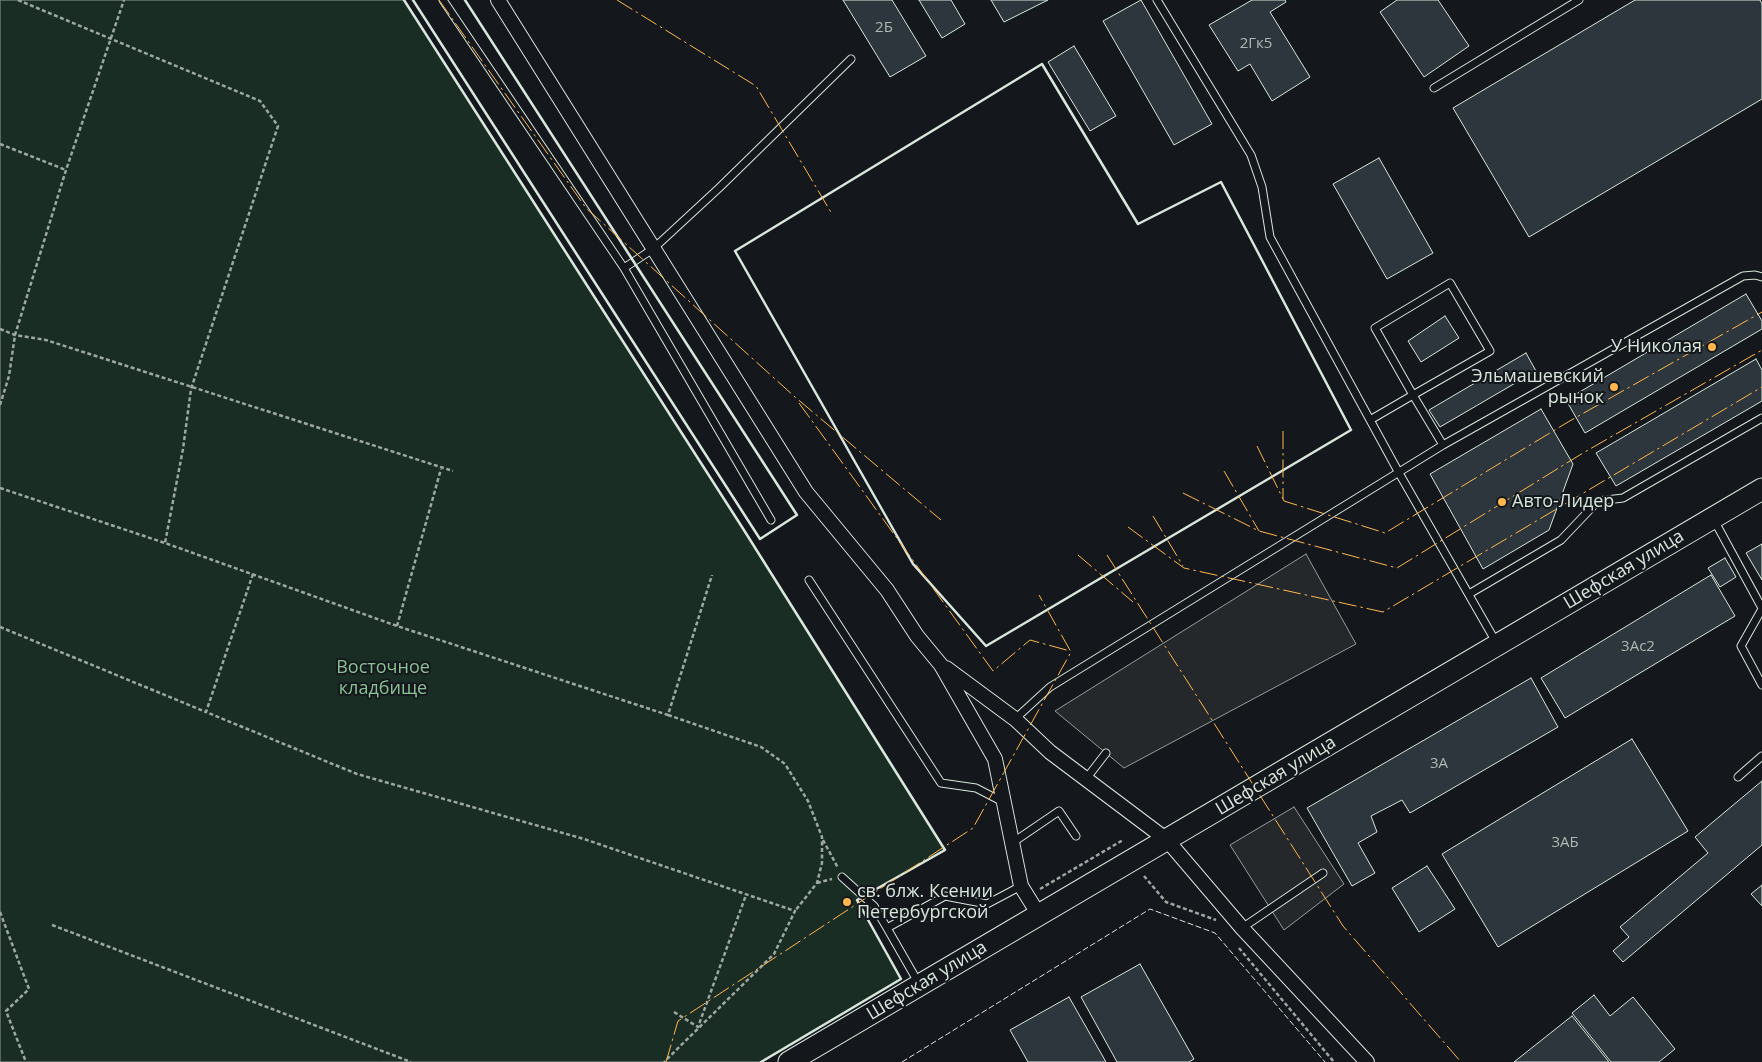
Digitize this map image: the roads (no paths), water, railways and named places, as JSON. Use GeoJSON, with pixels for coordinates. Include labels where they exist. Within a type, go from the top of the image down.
{"type":"FeatureCollection","features":[{"type":"Feature","properties":{"kind":"main road","name":"Шефская улица"},"geometry":{"type":"LineString","coordinates":[[789,1062],[1762,489]]}},
{"type":"Feature","properties":{"kind":"street"},"geometry":{"type":"LineString","coordinates":[[498,0],[806,492],[887,590],[917,636],[941,665],[995,758],[1003,802],[1024,891],[1039,915]]}},
{"type":"Feature","properties":{"kind":"street"},"geometry":{"type":"LineString","coordinates":[[941,665],[1015,719],[1050,752],[1167,840],[1242,928],[1367,1062]]}},
{"type":"Feature","properties":{"kind":"lane"},"geometry":{"type":"LineString","coordinates":[[443,0],[624,268],[771,520]]}},
{"type":"Feature","properties":{"kind":"lane"},"geometry":{"type":"LineString","coordinates":[[1157,0],[1251,155],[1262,187],[1270,238],[1399,473],[1498,645]]}},
{"type":"Feature","properties":{"kind":"lane"},"geometry":{"type":"LineString","coordinates":[[1434,88],[1579,0]]}},
{"type":"Feature","properties":{"kind":"lane"},"geometry":{"type":"LineString","coordinates":[[624,268],[653,249],[719,188],[851,59]]}},
{"type":"Feature","properties":{"kind":"lane"},"geometry":{"type":"LineString","coordinates":[[1015,719],[1050,688],[1443,445],[1744,276],[1755,275],[1762,277]]}},
{"type":"Feature","properties":{"kind":"lane"},"geometry":{"type":"LineString","coordinates":[[1370,420],[1413,395],[1490,350],[1450,283],[1375,328],[1413,395],[1443,445]]}},
{"type":"Feature","properties":{"kind":"lane"},"geometry":{"type":"LineString","coordinates":[[1468,594],[1561,540],[1598,501],[1623,498],[1762,418]]}},
{"type":"Feature","properties":{"kind":"lane"},"geometry":{"type":"LineString","coordinates":[[1713,518],[1762,609],[1741,646],[1762,685]]}},
{"type":"Feature","properties":{"kind":"lane"},"geometry":{"type":"LineString","coordinates":[[809,580],[941,783],[976,788],[1003,802]]}},
{"type":"Feature","properties":{"kind":"lane"},"geometry":{"type":"LineString","coordinates":[[1086,779],[1106,752]]}},
{"type":"Feature","properties":{"kind":"lane"},"geometry":{"type":"LineString","coordinates":[[1738,777],[1762,756]]}},
{"type":"Feature","properties":{"kind":"lane"},"geometry":{"type":"LineString","coordinates":[[1012,843],[1059,811],[1076,836]]}},
{"type":"Feature","properties":{"kind":"lane"},"geometry":{"type":"LineString","coordinates":[[1242,928],[1323,873]]}},
{"type":"Feature","properties":{"kind":"lane"},"geometry":{"type":"LineString","coordinates":[[842,877],[874,906],[920,985]]}},
{"type":"Feature","properties":{"kind":"lane"},"geometry":{"type":"LineString","coordinates":[[887,928],[945,896],[987,904],[1024,891]]}},
{"type":"Feature","properties":{"kind":"place","name":"У Николая"},"geometry":{"type":"Point","coordinates":[1712,347]}},
{"type":"Feature","properties":{"kind":"place","name":"Эльмашевский рынок"},"geometry":{"type":"Point","coordinates":[1614,387]}},
{"type":"Feature","properties":{"kind":"place","name":"Авто-Лидер"},"geometry":{"type":"Point","coordinates":[1502,502]}},
{"type":"Feature","properties":{"kind":"place","name":"св. блж. Ксении Петербургской"},"geometry":{"type":"Point","coordinates":[847,902]}},
{"type":"Feature","properties":{"kind":"park label","name":"Восточное кладбище"},"geometry":{"type":"Point","coordinates":[383,678]}}]}
